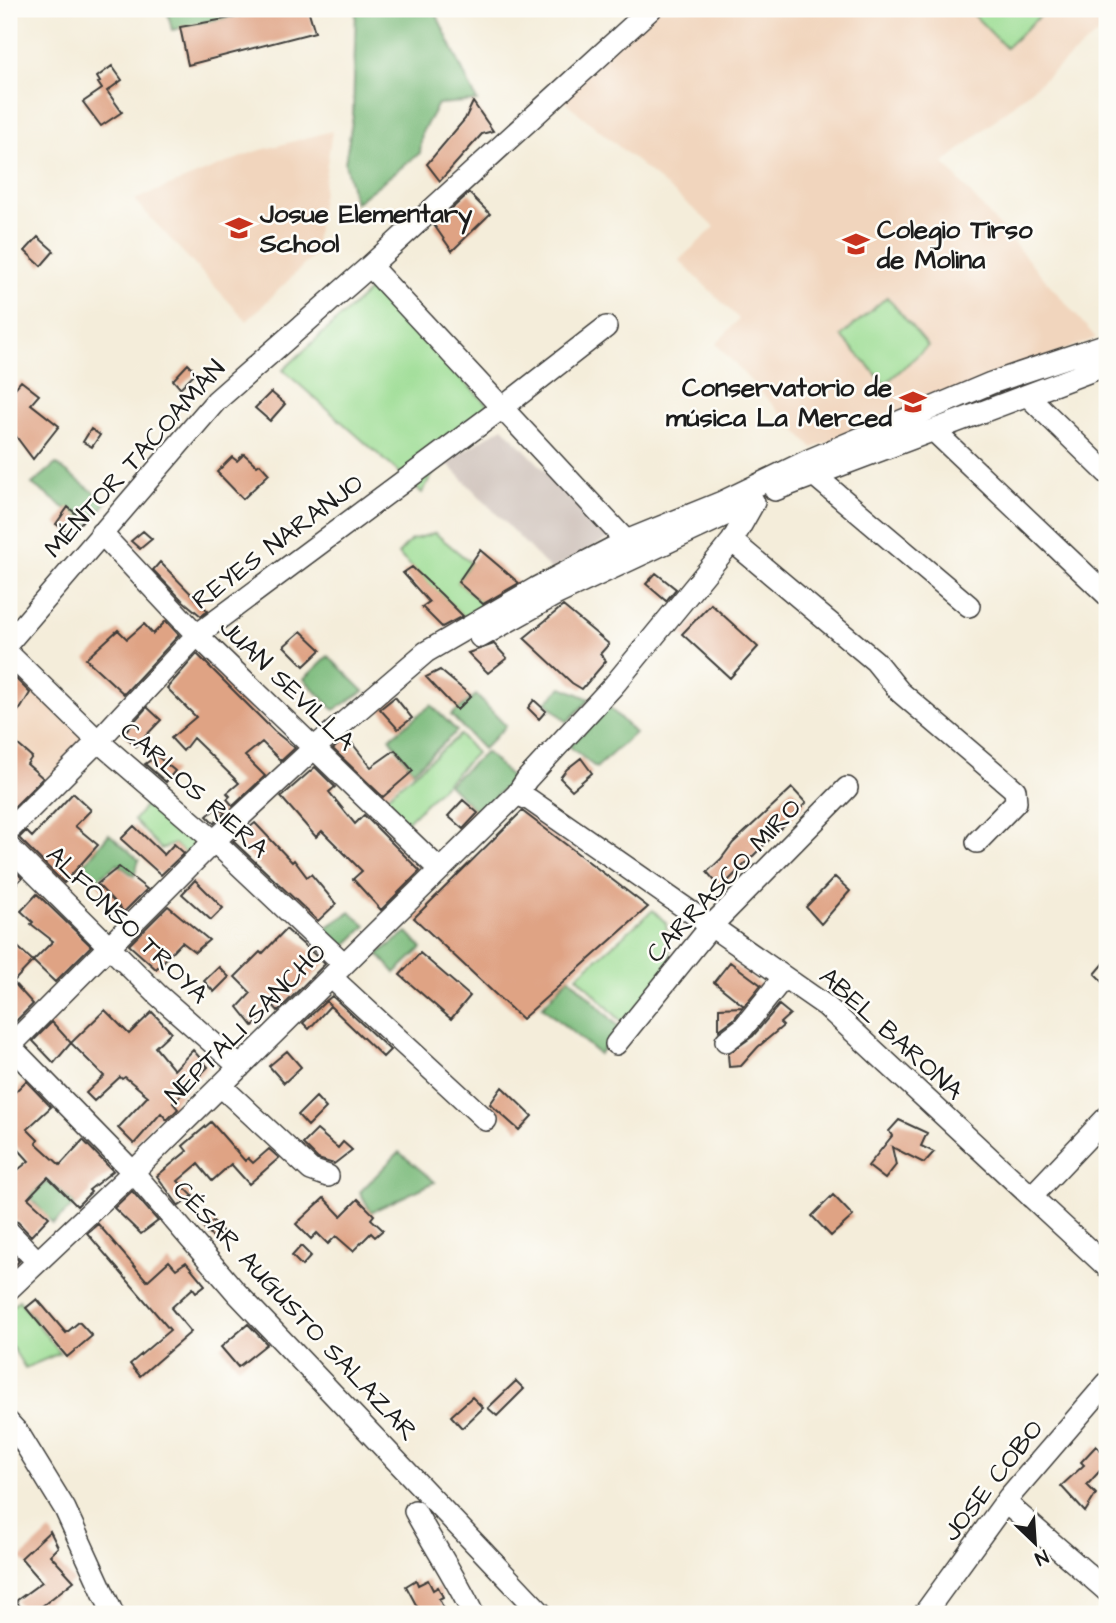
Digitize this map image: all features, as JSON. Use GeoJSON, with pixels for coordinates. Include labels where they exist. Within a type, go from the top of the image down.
{"type":"FeatureCollection","features":[{"type":"Feature","properties":{"kind":"street","name":"MÉNTOR TACOAMÁN"},"geometry":{"type":"LineString","coordinates":[[9,642],[216,401],[370,266],[651,9]]}},
{"type":"Feature","properties":{"kind":"street"},"geometry":{"type":"LineString","coordinates":[[370,266],[626,541]]}},
{"type":"Feature","properties":{"kind":"street","name":"REYES NARANJO"},"geometry":{"type":"LineString","coordinates":[[9,830],[98,741],[197,635],[502,408],[606,327]]}},
{"type":"Feature","properties":{"kind":"street"},"geometry":{"type":"LineString","coordinates":[[9,1046],[214,841],[314,748],[426,652],[536,588],[626,541],[722,502],[809,460],[991,383],[1107,344]]}},
{"type":"Feature","properties":{"kind":"street"},"geometry":{"type":"LineString","coordinates":[[389,685],[555,595],[769,493],[1107,365]]}},
{"type":"Feature","properties":{"kind":"street"},"geometry":{"type":"LineString","coordinates":[[1027,395],[1107,473]]}},
{"type":"Feature","properties":{"kind":"street"},"geometry":{"type":"LineString","coordinates":[[934,431],[1107,595]]}},
{"type":"Feature","properties":{"kind":"street"},"geometry":{"type":"LineString","coordinates":[[814,475],[969,606]]}},
{"type":"Feature","properties":{"kind":"street","name":"NEPTALI SANCHO"},"geometry":{"type":"LineString","coordinates":[[9,1289],[133,1172],[517,794],[527,779],[614,685],[732,541],[754,502]]}},
{"type":"Feature","properties":{"kind":"street","name":"JUAN SEVILLA"},"geometry":{"type":"LineString","coordinates":[[101,533],[197,635],[440,870]]}},
{"type":"Feature","properties":{"kind":"street"},"geometry":{"type":"LineString","coordinates":[[732,541],[875,661],[900,692],[1014,790],[1017,795],[1016,802],[977,842]]}},
{"type":"Feature","properties":{"kind":"street","name":"CARLOS RIERA"},"geometry":{"type":"LineString","coordinates":[[9,654],[98,741],[214,841],[486,1120]]}},
{"type":"Feature","properties":{"kind":"street","name":"CARRASCO MIRO"},"geometry":{"type":"LineString","coordinates":[[617,1044],[711,926],[847,788]]}},
{"type":"Feature","properties":{"kind":"street","name":"ABEL BARONA"},"geometry":{"type":"LineString","coordinates":[[517,794],[530,800],[826,1006],[1107,1267]]}},
{"type":"Feature","properties":{"kind":"street","name":"ALFONSO TROYA"},"geometry":{"type":"LineString","coordinates":[[9,847],[158,995],[240,1067]]}},
{"type":"Feature","properties":{"kind":"street"},"geometry":{"type":"LineString","coordinates":[[726,1041],[743,1028],[784,977]]}},
{"type":"Feature","properties":{"kind":"street","name":"CÉSAR AUGUSTO SALAZAR"},"geometry":{"type":"LineString","coordinates":[[9,1046],[133,1172],[236,1292],[542,1614]]}},
{"type":"Feature","properties":{"kind":"street"},"geometry":{"type":"LineString","coordinates":[[221,1086],[310,1170],[328,1176]]}},
{"type":"Feature","properties":{"kind":"street"},"geometry":{"type":"LineString","coordinates":[[1031,1197],[1107,1116]]}},
{"type":"Feature","properties":{"kind":"street"},"geometry":{"type":"LineString","coordinates":[[9,1232],[37,1261]]}},
{"type":"Feature","properties":{"kind":"street","name":"JOSE COBO"},"geometry":{"type":"LineString","coordinates":[[924,1614],[1006,1503],[1107,1383]]}},
{"type":"Feature","properties":{"kind":"street"},"geometry":{"type":"LineString","coordinates":[[9,1423],[19,1434],[65,1509],[113,1614]]}},
{"type":"Feature","properties":{"kind":"street"},"geometry":{"type":"LineString","coordinates":[[1006,1503],[1107,1591]]}},
{"type":"Feature","properties":{"kind":"street"},"geometry":{"type":"LineString","coordinates":[[415,1511],[455,1577],[473,1614]]}},
{"type":"Feature","properties":{"kind":"shaded area","name":"Colegio Tirso de Molina"},"geometry":{"type":"Polygon","coordinates":[[[651,9],[1107,9],[1107,26],[944,163],[1096,338],[813,448],[716,344],[739,319],[679,260],[715,227],[557,95],[651,9]]]}},
{"type":"Feature","properties":{"kind":"shaded area","name":"Josue Elementary School"},"geometry":{"type":"Polygon","coordinates":[[[332,131],[313,256],[247,321],[134,200],[254,152],[332,131]]]}},
{"type":"Feature","properties":{"kind":"shaded area"},"geometry":{"type":"Polygon","coordinates":[[[503,427],[610,538],[551,570],[446,462],[503,427]]]}},
{"type":"Feature","properties":{"kind":"shaded area"},"geometry":{"type":"Polygon","coordinates":[[[9,669],[86,739],[49,783],[9,746],[9,669]]]}},
{"type":"Feature","properties":{"kind":"green space"},"geometry":{"type":"Polygon","coordinates":[[[167,9],[268,9],[172,30],[167,9]]]}},
{"type":"Feature","properties":{"kind":"green space"},"geometry":{"type":"Polygon","coordinates":[[[356,9],[434,9],[477,101],[438,104],[422,132],[420,153],[355,203],[345,163],[353,116],[356,9]]]}},
{"type":"Feature","properties":{"kind":"green space"},"geometry":{"type":"Polygon","coordinates":[[[968,9],[1047,9],[1006,48],[968,9]]]}},
{"type":"Feature","properties":{"kind":"green space"},"geometry":{"type":"Polygon","coordinates":[[[371,289],[494,411],[451,442],[422,493],[283,370],[371,289]]]}},
{"type":"Feature","properties":{"kind":"green space"},"geometry":{"type":"Polygon","coordinates":[[[887,297],[928,346],[885,384],[841,336],[887,297]]]}},
{"type":"Feature","properties":{"kind":"green space"},"geometry":{"type":"Polygon","coordinates":[[[56,464],[107,502],[88,525],[32,484],[56,464]]]}},
{"type":"Feature","properties":{"kind":"green space"},"geometry":{"type":"Polygon","coordinates":[[[435,533],[471,563],[458,582],[485,605],[465,618],[398,554],[411,540],[435,533]]]}},
{"type":"Feature","properties":{"kind":"green space"},"geometry":{"type":"Polygon","coordinates":[[[328,656],[364,691],[334,710],[304,679],[328,656]]]}},
{"type":"Feature","properties":{"kind":"green space"},"geometry":{"type":"Polygon","coordinates":[[[562,687],[590,699],[567,722],[546,702],[562,687]]]}},
{"type":"Feature","properties":{"kind":"green space"},"geometry":{"type":"Polygon","coordinates":[[[476,695],[506,726],[483,749],[451,715],[476,695]]]}},
{"type":"Feature","properties":{"kind":"green space"},"geometry":{"type":"Polygon","coordinates":[[[431,705],[457,731],[413,771],[390,738],[431,705]]]}},
{"type":"Feature","properties":{"kind":"green space"},"geometry":{"type":"Polygon","coordinates":[[[609,707],[635,733],[596,768],[569,746],[609,707]]]}},
{"type":"Feature","properties":{"kind":"green space"},"geometry":{"type":"Polygon","coordinates":[[[460,735],[476,753],[405,824],[381,801],[460,735]]]}},
{"type":"Feature","properties":{"kind":"green space"},"geometry":{"type":"Polygon","coordinates":[[[486,752],[513,779],[478,813],[448,784],[486,752]]]}},
{"type":"Feature","properties":{"kind":"green space"},"geometry":{"type":"Polygon","coordinates":[[[150,800],[198,843],[187,855],[174,844],[161,849],[134,820],[150,800]]]}},
{"type":"Feature","properties":{"kind":"green space"},"geometry":{"type":"Polygon","coordinates":[[[109,834],[139,860],[134,876],[118,864],[94,881],[82,867],[109,834]]]}},
{"type":"Feature","properties":{"kind":"green space"},"geometry":{"type":"Polygon","coordinates":[[[653,910],[666,923],[673,973],[622,1022],[577,976],[653,910]]]}},
{"type":"Feature","properties":{"kind":"green space"},"geometry":{"type":"Polygon","coordinates":[[[350,912],[366,926],[341,950],[321,931],[350,912]]]}},
{"type":"Feature","properties":{"kind":"green space"},"geometry":{"type":"Polygon","coordinates":[[[407,932],[422,948],[395,973],[378,954],[407,932]]]}},
{"type":"Feature","properties":{"kind":"green space"},"geometry":{"type":"Polygon","coordinates":[[[569,977],[621,1029],[599,1054],[542,1007],[569,977]]]}},
{"type":"Feature","properties":{"kind":"green space"},"geometry":{"type":"Polygon","coordinates":[[[399,1152],[435,1182],[371,1212],[360,1192],[399,1152]]]}},
{"type":"Feature","properties":{"kind":"green space"},"geometry":{"type":"Polygon","coordinates":[[[48,1181],[75,1204],[53,1224],[29,1196],[48,1181]]]}},
{"type":"Feature","properties":{"kind":"green space"},"geometry":{"type":"Polygon","coordinates":[[[19,1300],[60,1353],[25,1368],[9,1342],[9,1309],[19,1300]]]}},
{"type":"Feature","properties":{"kind":"building"},"geometry":{"type":"Polygon","coordinates":[[[281,9],[308,9],[315,32],[188,65],[180,27],[281,9]]]}},
{"type":"Feature","properties":{"kind":"building"},"geometry":{"type":"Polygon","coordinates":[[[112,66],[122,80],[107,91],[122,112],[101,126],[83,102],[102,89],[97,77],[112,66]]]}},
{"type":"Feature","properties":{"kind":"building"},"geometry":{"type":"Polygon","coordinates":[[[473,102],[493,131],[482,134],[440,181],[427,164],[465,119],[473,102]]]}},
{"type":"Feature","properties":{"kind":"building"},"geometry":{"type":"Polygon","coordinates":[[[469,193],[490,214],[452,251],[434,225],[469,193]]]}},
{"type":"Feature","properties":{"kind":"building"},"geometry":{"type":"Polygon","coordinates":[[[38,237],[54,251],[41,266],[25,251],[38,237]]]}},
{"type":"Feature","properties":{"kind":"building"},"geometry":{"type":"Polygon","coordinates":[[[188,364],[196,372],[180,388],[173,380],[188,364]]]}},
{"type":"Feature","properties":{"kind":"building"},"geometry":{"type":"Polygon","coordinates":[[[21,381],[39,395],[31,404],[59,426],[33,459],[9,427],[9,395],[21,381]]]}},
{"type":"Feature","properties":{"kind":"building"},"geometry":{"type":"Polygon","coordinates":[[[271,392],[285,404],[270,421],[255,408],[271,392]]]}},
{"type":"Feature","properties":{"kind":"building"},"geometry":{"type":"Polygon","coordinates":[[[91,429],[100,435],[92,447],[83,442],[91,429]]]}},
{"type":"Feature","properties":{"kind":"building"},"geometry":{"type":"Polygon","coordinates":[[[244,454],[257,466],[260,464],[269,474],[243,499],[217,472],[232,457],[237,461],[244,454]]]}},
{"type":"Feature","properties":{"kind":"building"},"geometry":{"type":"Polygon","coordinates":[[[68,507],[83,520],[71,535],[56,524],[68,507]]]}},
{"type":"Feature","properties":{"kind":"building"},"geometry":{"type":"Polygon","coordinates":[[[143,531],[152,539],[140,549],[131,541],[143,531]]]}},
{"type":"Feature","properties":{"kind":"building"},"geometry":{"type":"Polygon","coordinates":[[[480,550],[519,583],[483,604],[458,582],[480,550]]]}},
{"type":"Feature","properties":{"kind":"building"},"geometry":{"type":"Polygon","coordinates":[[[160,562],[208,611],[201,616],[182,600],[153,570],[160,562]]]}},
{"type":"Feature","properties":{"kind":"building"},"geometry":{"type":"Polygon","coordinates":[[[412,567],[463,616],[442,627],[422,607],[429,602],[403,573],[412,567]]]}},
{"type":"Feature","properties":{"kind":"building"},"geometry":{"type":"Polygon","coordinates":[[[656,573],[676,589],[666,601],[646,584],[656,573]]]}},
{"type":"Feature","properties":{"kind":"building"},"geometry":{"type":"Polygon","coordinates":[[[711,604],[758,647],[730,678],[682,634],[711,604]]]}},
{"type":"Feature","properties":{"kind":"building"},"geometry":{"type":"Polygon","coordinates":[[[563,606],[609,644],[600,654],[606,661],[582,689],[524,638],[563,606]]]}},
{"type":"Feature","properties":{"kind":"building"},"geometry":{"type":"Polygon","coordinates":[[[166,621],[179,635],[124,694],[86,659],[118,630],[127,639],[144,624],[153,634],[166,621]]]}},
{"type":"Feature","properties":{"kind":"building"},"geometry":{"type":"Polygon","coordinates":[[[301,631],[321,650],[304,666],[284,646],[301,631]]]}},
{"type":"Feature","properties":{"kind":"building"},"geometry":{"type":"Polygon","coordinates":[[[494,644],[507,658],[488,673],[468,653],[494,644]]]}},
{"type":"Feature","properties":{"kind":"building"},"geometry":{"type":"Polygon","coordinates":[[[197,654],[274,731],[295,748],[281,761],[262,742],[245,756],[265,776],[233,806],[227,799],[230,796],[227,793],[239,783],[193,738],[183,751],[171,738],[196,717],[167,688],[197,654]]]}},
{"type":"Feature","properties":{"kind":"building"},"geometry":{"type":"Polygon","coordinates":[[[440,670],[471,696],[457,710],[426,677],[440,670]]]}},
{"type":"Feature","properties":{"kind":"building"},"geometry":{"type":"Polygon","coordinates":[[[9,672],[30,693],[21,708],[9,720],[9,672]]]}},
{"type":"Feature","properties":{"kind":"building"},"geometry":{"type":"Polygon","coordinates":[[[395,697],[412,718],[398,729],[380,709],[395,697]]]}},
{"type":"Feature","properties":{"kind":"building"},"geometry":{"type":"Polygon","coordinates":[[[534,700],[546,711],[539,719],[528,708],[534,700]]]}},
{"type":"Feature","properties":{"kind":"building"},"geometry":{"type":"Polygon","coordinates":[[[147,707],[161,720],[136,746],[123,734],[147,707]]]}},
{"type":"Feature","properties":{"kind":"building"},"geometry":{"type":"Polygon","coordinates":[[[347,737],[371,767],[395,750],[413,771],[383,797],[333,749],[347,737]]]}},
{"type":"Feature","properties":{"kind":"building"},"geometry":{"type":"Polygon","coordinates":[[[17,744],[32,757],[27,764],[43,778],[9,812],[9,753],[17,744]]]}},
{"type":"Feature","properties":{"kind":"building"},"geometry":{"type":"Polygon","coordinates":[[[157,756],[175,771],[166,782],[145,764],[157,756]]]}},
{"type":"Feature","properties":{"kind":"building"},"geometry":{"type":"Polygon","coordinates":[[[581,758],[592,773],[572,790],[560,778],[581,758]]]}},
{"type":"Feature","properties":{"kind":"building"},"geometry":{"type":"Polygon","coordinates":[[[315,767],[335,787],[329,792],[355,824],[364,815],[420,871],[381,910],[353,879],[362,871],[322,831],[316,837],[281,797],[315,767]]]}},
{"type":"Feature","properties":{"kind":"building"},"geometry":{"type":"Polygon","coordinates":[[[792,788],[806,803],[721,888],[707,872],[733,843],[792,788]]]}},
{"type":"Feature","properties":{"kind":"building"},"geometry":{"type":"Polygon","coordinates":[[[73,793],[91,810],[75,826],[98,845],[64,883],[19,838],[26,831],[32,837],[73,793]]]}},
{"type":"Feature","properties":{"kind":"building"},"geometry":{"type":"Polygon","coordinates":[[[463,800],[478,813],[463,829],[448,816],[463,800]]]}},
{"type":"Feature","properties":{"kind":"building"},"geometry":{"type":"Polygon","coordinates":[[[217,807],[225,813],[214,823],[207,816],[217,807]]]}},
{"type":"Feature","properties":{"kind":"building"},"geometry":{"type":"Polygon","coordinates":[[[522,811],[648,907],[522,1019],[414,918],[522,811]]]}},
{"type":"Feature","properties":{"kind":"building"},"geometry":{"type":"Polygon","coordinates":[[[255,823],[292,862],[294,860],[307,877],[311,874],[336,904],[318,921],[233,841],[255,823]]]}},
{"type":"Feature","properties":{"kind":"building"},"geometry":{"type":"Polygon","coordinates":[[[134,826],[164,855],[174,844],[184,853],[161,875],[121,839],[134,826]]]}},
{"type":"Feature","properties":{"kind":"building"},"geometry":{"type":"Polygon","coordinates":[[[9,865],[22,878],[9,891],[9,865]]]}},
{"type":"Feature","properties":{"kind":"building"},"geometry":{"type":"Polygon","coordinates":[[[119,867],[147,889],[124,912],[97,884],[119,867]]]}},
{"type":"Feature","properties":{"kind":"building"},"geometry":{"type":"Polygon","coordinates":[[[835,877],[850,891],[821,924],[806,907],[835,877]]]}},
{"type":"Feature","properties":{"kind":"building"},"geometry":{"type":"Polygon","coordinates":[[[195,880],[223,908],[211,920],[182,894],[195,880]]]}},
{"type":"Feature","properties":{"kind":"building"},"geometry":{"type":"Polygon","coordinates":[[[37,894],[91,946],[55,982],[33,961],[53,941],[31,924],[33,922],[21,911],[37,894]]]}},
{"type":"Feature","properties":{"kind":"building"},"geometry":{"type":"Polygon","coordinates":[[[168,906],[209,940],[195,952],[182,942],[156,969],[129,945],[168,906]]]}},
{"type":"Feature","properties":{"kind":"building"},"geometry":{"type":"Polygon","coordinates":[[[286,929],[325,964],[278,1011],[273,1005],[253,1026],[238,1007],[251,993],[235,977],[286,929]]]}},
{"type":"Feature","properties":{"kind":"building"},"geometry":{"type":"Polygon","coordinates":[[[9,939],[33,961],[13,982],[33,1004],[15,1022],[9,1016],[9,939]]]}},
{"type":"Feature","properties":{"kind":"building"},"geometry":{"type":"Polygon","coordinates":[[[420,953],[470,996],[451,1019],[400,975],[420,953]]]}},
{"type":"Feature","properties":{"kind":"building"},"geometry":{"type":"Polygon","coordinates":[[[1107,960],[1107,986],[1095,974],[1107,960]]]}},
{"type":"Feature","properties":{"kind":"building"},"geometry":{"type":"Polygon","coordinates":[[[730,962],[761,985],[744,1006],[714,982],[730,962]]]}},
{"type":"Feature","properties":{"kind":"building"},"geometry":{"type":"Polygon","coordinates":[[[219,967],[229,977],[214,992],[204,981],[219,967]]]}},
{"type":"Feature","properties":{"kind":"building"},"geometry":{"type":"Polygon","coordinates":[[[332,996],[390,1050],[383,1057],[330,1006],[309,1029],[303,1023],[332,996]]]}},
{"type":"Feature","properties":{"kind":"building"},"geometry":{"type":"Polygon","coordinates":[[[779,1005],[790,1014],[780,1023],[783,1026],[741,1066],[729,1067],[728,1054],[753,1036],[779,1005]]]}},
{"type":"Feature","properties":{"kind":"building"},"geometry":{"type":"Polygon","coordinates":[[[743,1007],[734,1019],[719,1030],[719,1008],[743,1007]]]}},
{"type":"Feature","properties":{"kind":"building"},"geometry":{"type":"Polygon","coordinates":[[[105,1010],[129,1034],[152,1012],[171,1032],[155,1047],[174,1070],[193,1050],[208,1067],[173,1103],[178,1109],[167,1120],[161,1113],[134,1144],[118,1128],[148,1096],[125,1077],[120,1077],[94,1101],[86,1093],[104,1076],[71,1043],[105,1010]]]}},
{"type":"Feature","properties":{"kind":"building"},"geometry":{"type":"Polygon","coordinates":[[[52,1022],[71,1043],[54,1063],[33,1041],[52,1022]]]}},
{"type":"Feature","properties":{"kind":"building"},"geometry":{"type":"Polygon","coordinates":[[[287,1051],[301,1067],[284,1083],[269,1066],[287,1051]]]}},
{"type":"Feature","properties":{"kind":"building"},"geometry":{"type":"Polygon","coordinates":[[[26,1081],[51,1107],[27,1129],[38,1140],[36,1143],[60,1165],[83,1140],[113,1171],[89,1190],[91,1192],[77,1206],[48,1177],[28,1198],[49,1217],[31,1236],[18,1222],[9,1219],[9,1177],[29,1161],[9,1139],[9,1098],[26,1081]]]}},
{"type":"Feature","properties":{"kind":"building"},"geometry":{"type":"Polygon","coordinates":[[[502,1087],[532,1116],[519,1130],[490,1104],[502,1087]]]}},
{"type":"Feature","properties":{"kind":"building"},"geometry":{"type":"Polygon","coordinates":[[[316,1097],[326,1108],[308,1126],[298,1115],[316,1097]]]}},
{"type":"Feature","properties":{"kind":"building"},"geometry":{"type":"Polygon","coordinates":[[[899,1120],[927,1133],[921,1146],[934,1152],[924,1163],[892,1147],[896,1165],[885,1179],[868,1166],[892,1136],[889,1131],[899,1120]]]}},
{"type":"Feature","properties":{"kind":"building"},"geometry":{"type":"Polygon","coordinates":[[[211,1122],[245,1161],[248,1158],[253,1163],[269,1149],[279,1158],[249,1184],[231,1164],[212,1181],[198,1164],[178,1181],[193,1196],[179,1206],[157,1176],[187,1151],[183,1146],[211,1122]]]}},
{"type":"Feature","properties":{"kind":"building"},"geometry":{"type":"Polygon","coordinates":[[[317,1130],[338,1148],[343,1142],[352,1150],[334,1164],[318,1159],[303,1144],[317,1130]]]}},
{"type":"Feature","properties":{"kind":"building"},"geometry":{"type":"Polygon","coordinates":[[[132,1191],[158,1221],[141,1234],[114,1208],[132,1191]]]}},
{"type":"Feature","properties":{"kind":"building"},"geometry":{"type":"Polygon","coordinates":[[[833,1195],[853,1216],[831,1236],[812,1216],[833,1195]]]}},
{"type":"Feature","properties":{"kind":"building"},"geometry":{"type":"Polygon","coordinates":[[[324,1198],[341,1216],[358,1199],[374,1215],[371,1219],[383,1230],[375,1237],[371,1233],[353,1251],[336,1236],[328,1244],[317,1233],[311,1239],[296,1224],[324,1198]]]}},
{"type":"Feature","properties":{"kind":"building"},"geometry":{"type":"Polygon","coordinates":[[[213,1221],[224,1233],[216,1241],[204,1228],[213,1221]]]}},
{"type":"Feature","properties":{"kind":"building"},"geometry":{"type":"Polygon","coordinates":[[[98,1224],[147,1281],[169,1261],[176,1269],[186,1262],[205,1285],[196,1292],[193,1288],[171,1308],[191,1332],[140,1376],[130,1364],[170,1330],[87,1233],[98,1224]]]}},
{"type":"Feature","properties":{"kind":"building"},"geometry":{"type":"Polygon","coordinates":[[[301,1246],[311,1256],[302,1266],[292,1256],[301,1246]]]}},
{"type":"Feature","properties":{"kind":"building"},"geometry":{"type":"Polygon","coordinates":[[[9,1251],[19,1261],[9,1271],[9,1251]]]}},
{"type":"Feature","properties":{"kind":"building"},"geometry":{"type":"Polygon","coordinates":[[[37,1299],[66,1333],[79,1322],[92,1336],[67,1357],[26,1308],[37,1299]]]}},
{"type":"Feature","properties":{"kind":"building"},"geometry":{"type":"Polygon","coordinates":[[[248,1324],[267,1344],[238,1367],[221,1347],[248,1324]]]}},
{"type":"Feature","properties":{"kind":"building"},"geometry":{"type":"Polygon","coordinates":[[[516,1381],[524,1389],[497,1416],[488,1408],[516,1381]]]}},
{"type":"Feature","properties":{"kind":"building"},"geometry":{"type":"Polygon","coordinates":[[[472,1397],[483,1408],[462,1428],[451,1416],[472,1397]]]}},
{"type":"Feature","properties":{"kind":"building"},"geometry":{"type":"Polygon","coordinates":[[[1096,1446],[1107,1456],[1107,1463],[1087,1485],[1096,1494],[1085,1512],[1061,1486],[1084,1465],[1081,1462],[1096,1446]]]}},
{"type":"Feature","properties":{"kind":"building"},"geometry":{"type":"Polygon","coordinates":[[[50,1531],[58,1547],[50,1555],[74,1581],[32,1614],[26,1614],[16,1601],[42,1582],[21,1558],[50,1531]]]}},
{"type":"Feature","properties":{"kind":"building"},"geometry":{"type":"Polygon","coordinates":[[[416,1580],[418,1585],[428,1580],[433,1590],[438,1587],[443,1597],[439,1599],[443,1607],[428,1614],[421,1614],[406,1586],[416,1580]]]}},
{"type":"Feature","properties":{"kind":"place","name":"Josue Elementary School"},"geometry":{"type":"Point","coordinates":[239,228]}},
{"type":"Feature","properties":{"kind":"place","name":"Colegio Tirso de Molina"},"geometry":{"type":"Point","coordinates":[856,244]}},
{"type":"Feature","properties":{"kind":"place","name":"Conservatorio de música La Merced"},"geometry":{"type":"Point","coordinates":[913,402]}}]}
